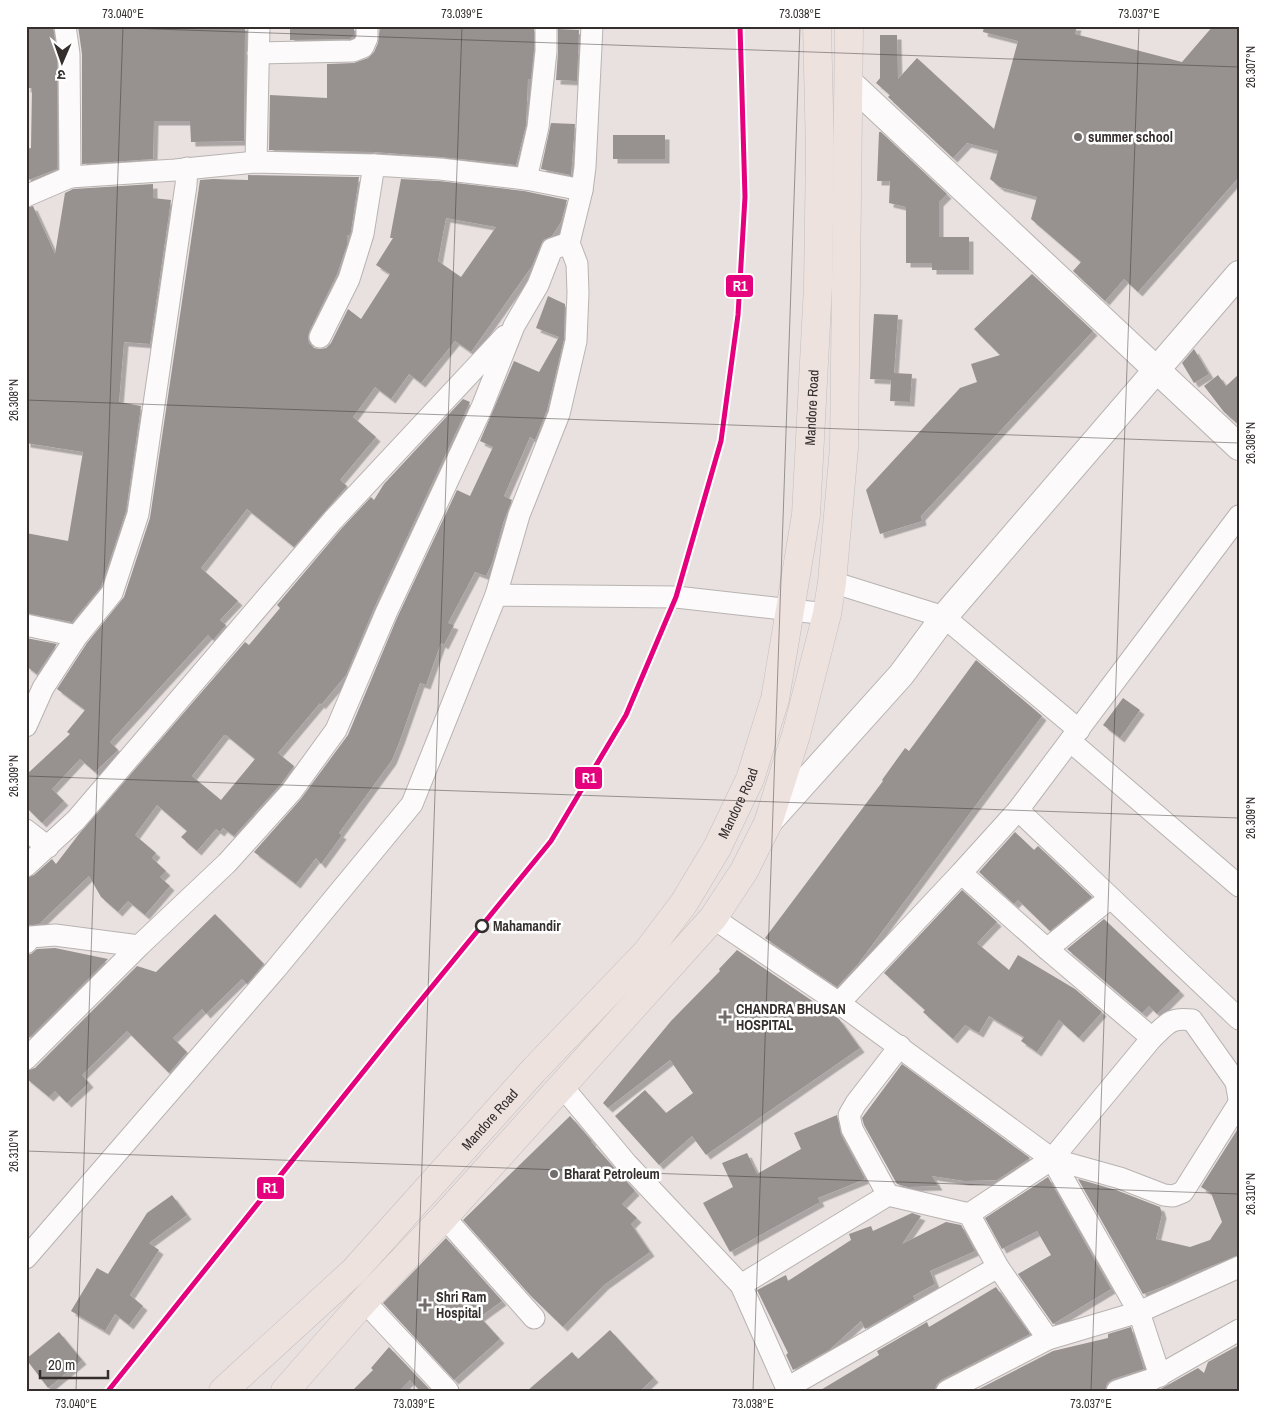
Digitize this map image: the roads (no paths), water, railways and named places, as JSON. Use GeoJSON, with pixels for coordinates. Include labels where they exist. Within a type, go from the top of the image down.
{"type":"FeatureCollection","features":[{"type":"Feature","properties":{"kind":"highway","name":"Mandore Road"},"geometry":{"type":"LineString","coordinates":[[223,1391],[354,1270],[534,1070],[647,952],[684,903],[717,848],[750,779],[775,699],[806,515],[818,286],[820,151],[817,26]]}},
{"type":"Feature","properties":{"kind":"highway"},"geometry":{"type":"LineString","coordinates":[[286,1391],[364,1301],[444,1217],[713,918],[744,871],[768,823],[796,735],[828,614],[832,582],[844,448],[848,26]]}},
{"type":"Feature","properties":{"kind":"street"},"geometry":{"type":"LineString","coordinates":[[66,26],[70,177]]}},
{"type":"Feature","properties":{"kind":"street"},"geometry":{"type":"LineString","coordinates":[[256,162],[259,26]]}},
{"type":"Feature","properties":{"kind":"street"},"geometry":{"type":"LineString","coordinates":[[258,53],[353,51],[363,47],[367,38],[367,26]]}},
{"type":"Feature","properties":{"kind":"street"},"geometry":{"type":"LineString","coordinates":[[526,179],[538,127],[546,51],[546,26]]}},
{"type":"Feature","properties":{"kind":"street"},"geometry":{"type":"LineString","coordinates":[[26,1258],[275,970],[412,804],[496,595],[519,515],[559,414],[576,341],[577,264],[569,243],[586,167],[592,26]]}},
{"type":"Feature","properties":{"kind":"street"},"geometry":{"type":"LineString","coordinates":[[848,81],[1239,447]]}},
{"type":"Feature","properties":{"kind":"street"},"geometry":{"type":"LineString","coordinates":[[26,196],[70,177],[256,162],[440,169],[526,179],[582,190]]}},
{"type":"Feature","properties":{"kind":"street"},"geometry":{"type":"LineString","coordinates":[[320,337],[349,279],[363,234],[374,165]]}},
{"type":"Feature","properties":{"kind":"street"},"geometry":{"type":"LineString","coordinates":[[26,726],[43,688],[77,636],[112,593],[138,514],[187,168]]}},
{"type":"Feature","properties":{"kind":"street"},"geometry":{"type":"LineString","coordinates":[[26,1059],[139,946],[227,864],[291,792],[336,730],[386,613],[482,408],[514,326],[538,285],[552,249],[569,243]]}},
{"type":"Feature","properties":{"kind":"street"},"geometry":{"type":"LineString","coordinates":[[768,823],[902,675],[944,617],[1239,274]]}},
{"type":"Feature","properties":{"kind":"street"},"geometry":{"type":"LineString","coordinates":[[26,866],[76,820],[333,520],[514,326]]}},
{"type":"Feature","properties":{"kind":"street"},"geometry":{"type":"LineString","coordinates":[[839,1003],[1018,810],[1239,516]]}},
{"type":"Feature","properties":{"kind":"street"},"geometry":{"type":"LineString","coordinates":[[832,582],[944,617],[1239,886]]}},
{"type":"Feature","properties":{"kind":"street"},"geometry":{"type":"LineString","coordinates":[[496,595],[676,597],[828,614]]}},
{"type":"Feature","properties":{"kind":"street"},"geometry":{"type":"LineString","coordinates":[[26,625],[77,636]]}},
{"type":"Feature","properties":{"kind":"street"},"geometry":{"type":"LineString","coordinates":[[1018,810],[1239,1020]]}},
{"type":"Feature","properties":{"kind":"street"},"geometry":{"type":"LineString","coordinates":[[26,830],[48,847]]}},
{"type":"Feature","properties":{"kind":"street"},"geometry":{"type":"LineString","coordinates":[[961,873],[1152,1038]]}},
{"type":"Feature","properties":{"kind":"street"},"geometry":{"type":"LineString","coordinates":[[1047,949],[1110,898]]}},
{"type":"Feature","properties":{"kind":"street"},"geometry":{"type":"LineString","coordinates":[[713,918],[900,1046],[1052,1159],[1120,1178],[1164,1195],[1173,1196],[1183,1192],[1239,1101],[1236,1082],[1192,1020],[1180,1018],[1169,1022],[1152,1038],[1052,1159],[969,1214],[888,1194],[741,1285]]}},
{"type":"Feature","properties":{"kind":"street"},"geometry":{"type":"LineString","coordinates":[[26,943],[31,937],[55,935],[139,946]]}},
{"type":"Feature","properties":{"kind":"street"},"geometry":{"type":"LineString","coordinates":[[888,1194],[852,1130],[849,1115],[856,1102],[900,1046]]}},
{"type":"Feature","properties":{"kind":"street"},"geometry":{"type":"LineString","coordinates":[[561,1085],[627,1164],[741,1285],[788,1389],[998,1267]]}},
{"type":"Feature","properties":{"kind":"street"},"geometry":{"type":"LineString","coordinates":[[1052,1159],[1138,1312],[1150,1383]]}},
{"type":"Feature","properties":{"kind":"street"},"geometry":{"type":"LineString","coordinates":[[969,1214],[998,1267],[1048,1339]]}},
{"type":"Feature","properties":{"kind":"street"},"geometry":{"type":"LineString","coordinates":[[444,1217],[534,1318]]}},
{"type":"Feature","properties":{"kind":"street"},"geometry":{"type":"LineString","coordinates":[[947,1391],[1048,1339],[1138,1312],[1239,1267]]}},
{"type":"Feature","properties":{"kind":"street"},"geometry":{"type":"LineString","coordinates":[[364,1301],[448,1391]]}},
{"type":"Feature","properties":{"kind":"street"},"geometry":{"type":"LineString","coordinates":[[1117,1391],[1150,1383],[1239,1330]]}},
{"type":"Feature","properties":{"kind":"place","name":"summer school"},"geometry":{"type":"Point","coordinates":[1078,137]}},
{"type":"Feature","properties":{"kind":"place","name":"Mahamandir"},"geometry":{"type":"Point","coordinates":[482,926]}},
{"type":"Feature","properties":{"kind":"place","name":"CHANDRA BHUSAN HOSPITAL"},"geometry":{"type":"Point","coordinates":[725,1017]}},
{"type":"Feature","properties":{"kind":"place","name":"Bharat Petroleum"},"geometry":{"type":"Point","coordinates":[554,1174]}},
{"type":"Feature","properties":{"kind":"place","name":"Shri Ram Hospital"},"geometry":{"type":"Point","coordinates":[425,1305]}}]}
